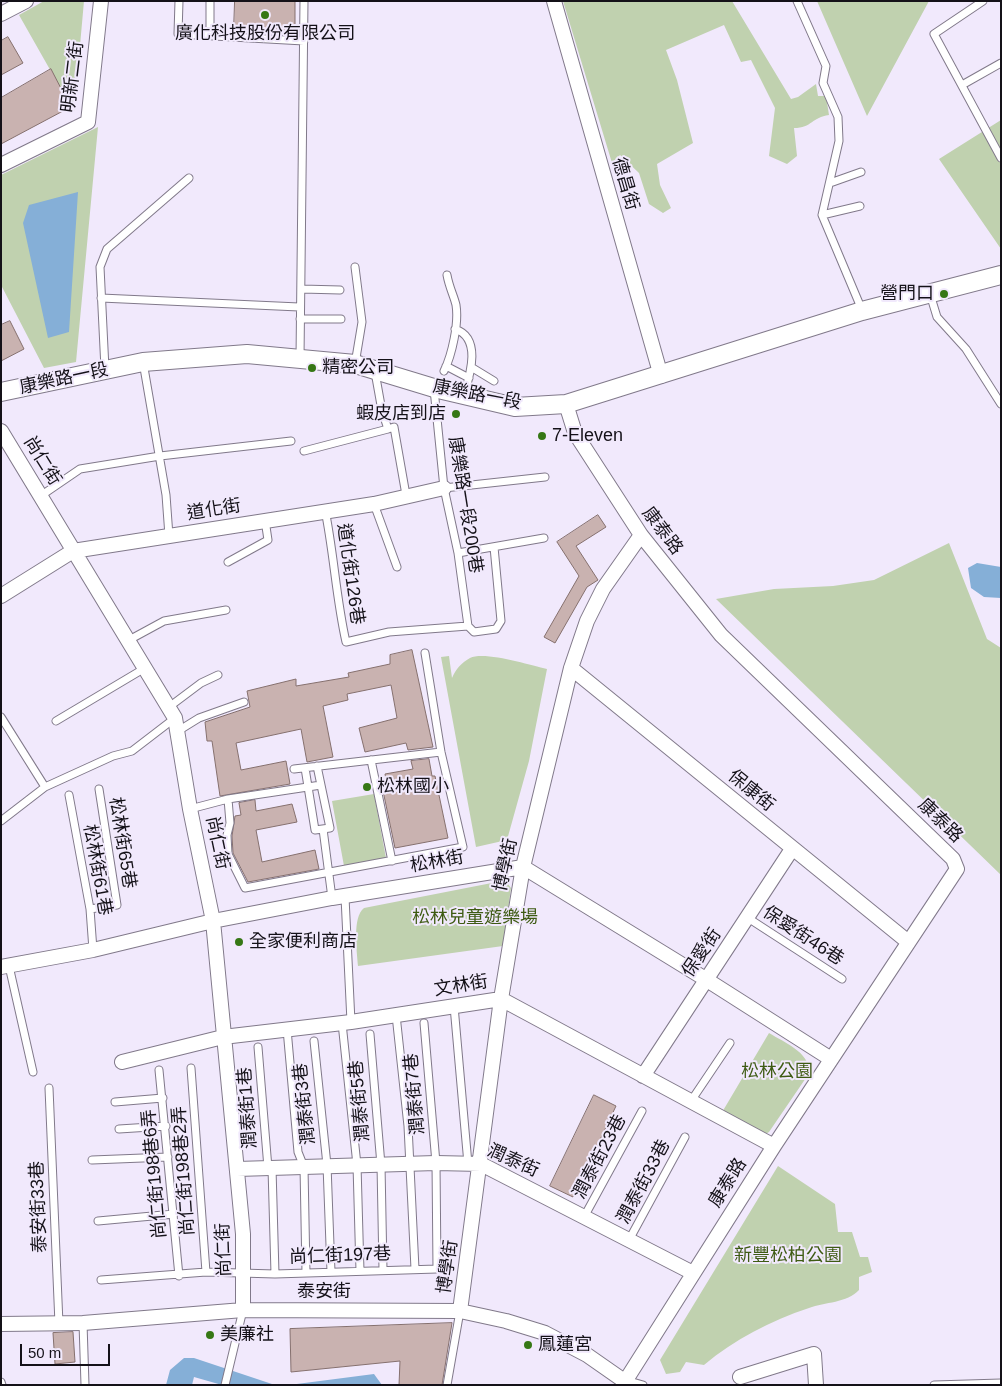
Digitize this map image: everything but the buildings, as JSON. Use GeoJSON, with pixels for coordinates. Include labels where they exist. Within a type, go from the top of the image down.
{"type":"FeatureCollection","features":[{"type":"Feature","properties":{"kind":"street"},"geometry":{"type":"LineString","coordinates":[[1,14],[26,1]]}},
{"type":"Feature","properties":{"kind":"street","name":"明新二街"},"geometry":{"type":"LineString","coordinates":[[1,165],[88,122],[101,1]]}},
{"type":"Feature","properties":{"kind":"street","name":"德昌街"},"geometry":{"type":"LineString","coordinates":[[554,1],[661,376]]}},
{"type":"Feature","properties":{"kind":"street","name":"康樂路一段"},"geometry":{"type":"LineString","coordinates":[[1,392],[143,362],[247,354],[355,364],[374,368],[464,396],[515,406],[566,404],[661,376],[862,311],[1001,275]]}},
{"type":"Feature","properties":{"kind":"street","name":"康泰路"},"geometry":{"type":"LineString","coordinates":[[566,404],[575,433],[640,535],[721,634],[953,860],[957,869],[774,1146],[693,1273],[628,1382]]}},
{"type":"Feature","properties":{"kind":"street","name":"尚仁街"},"geometry":{"type":"LineString","coordinates":[[2,432],[42,495],[73,551],[129,640],[174,718],[190,809],[214,922],[223,1037],[237,1169],[244,1273],[243,1310]]}},
{"type":"Feature","properties":{"kind":"street","name":"道化街"},"geometry":{"type":"LineString","coordinates":[[3,591],[73,551],[325,510],[374,504],[444,488]]}},
{"type":"Feature","properties":{"kind":"street","name":"博學街"},"geometry":{"type":"LineString","coordinates":[[460,1311],[474,1164],[523,867],[572,668],[588,621],[603,589],[640,535]]}},
{"type":"Feature","properties":{"kind":"street","name":"保康街"},"geometry":{"type":"LineString","coordinates":[[572,668],[907,942]]}},
{"type":"Feature","properties":{"kind":"street","name":"保愛街"},"geometry":{"type":"LineString","coordinates":[[643,1076],[792,849]]}},
{"type":"Feature","properties":{"kind":"street"},"geometry":{"type":"LineString","coordinates":[[523,867],[707,980],[830,1059]]}},
{"type":"Feature","properties":{"kind":"street","name":"松林街"},"geometry":{"type":"LineString","coordinates":[[5,966],[93,950],[214,922],[338,898],[523,867]]}},
{"type":"Feature","properties":{"kind":"street","name":"文林街"},"geometry":{"type":"LineString","coordinates":[[122,1062],[223,1037],[347,1022],[501,999],[774,1146]]}},
{"type":"Feature","properties":{"kind":"street","name":"潤泰街"},"geometry":{"type":"LineString","coordinates":[[237,1169],[436,1162],[474,1164],[584,1217],[693,1273]]}},
{"type":"Feature","properties":{"kind":"street","name":"泰安街"},"geometry":{"type":"LineString","coordinates":[[1,1324],[83,1323],[243,1310],[460,1311],[506,1321],[545,1333],[587,1355],[628,1382]]}},
{"type":"Feature","properties":{"kind":"street"},"geometry":{"type":"LineString","coordinates":[[740,1377],[814,1354],[816,1385]]}},
{"type":"Feature","properties":{"kind":"lane"},"geometry":{"type":"LineString","coordinates":[[179,1],[178,34],[210,34],[304,41]]}},
{"type":"Feature","properties":{"kind":"lane"},"geometry":{"type":"LineString","coordinates":[[210,1],[210,34]]}},
{"type":"Feature","properties":{"kind":"lane"},"geometry":{"type":"LineString","coordinates":[[300,358],[299,308],[302,289],[304,1]]}},
{"type":"Feature","properties":{"kind":"lane"},"geometry":{"type":"LineString","coordinates":[[797,1],[826,66],[823,82],[838,117],[839,141],[822,215],[862,311]]}},
{"type":"Feature","properties":{"kind":"lane"},"geometry":{"type":"LineString","coordinates":[[983,1],[934,34],[1001,158]]}},
{"type":"Feature","properties":{"kind":"lane"},"geometry":{"type":"LineString","coordinates":[[962,85],[1001,63]]}},
{"type":"Feature","properties":{"kind":"lane"},"geometry":{"type":"LineString","coordinates":[[830,183],[861,172]]}},
{"type":"Feature","properties":{"kind":"lane"},"geometry":{"type":"LineString","coordinates":[[105,370],[100,268],[107,249],[189,178]]}},
{"type":"Feature","properties":{"kind":"lane"},"geometry":{"type":"LineString","coordinates":[[822,215],[860,206]]}},
{"type":"Feature","properties":{"kind":"lane"},"geometry":{"type":"LineString","coordinates":[[355,267],[362,322],[355,364]]}},
{"type":"Feature","properties":{"kind":"lane"},"geometry":{"type":"LineString","coordinates":[[447,275],[457,318],[445,369],[469,378]]}},
{"type":"Feature","properties":{"kind":"lane"},"geometry":{"type":"LineString","coordinates":[[302,289],[340,290]]}},
{"type":"Feature","properties":{"kind":"lane"},"geometry":{"type":"LineString","coordinates":[[930,293],[937,317],[966,349],[1001,404]]}},
{"type":"Feature","properties":{"kind":"lane"},"geometry":{"type":"LineString","coordinates":[[101,298],[299,308]]}},
{"type":"Feature","properties":{"kind":"lane"},"geometry":{"type":"LineString","coordinates":[[300,320],[341,319]]}},
{"type":"Feature","properties":{"kind":"lane"},"geometry":{"type":"LineString","coordinates":[[455,329],[468,337],[470,343],[471,367],[464,396]]}},
{"type":"Feature","properties":{"kind":"lane"},"geometry":{"type":"LineString","coordinates":[[143,362],[160,456],[170,536]]}},
{"type":"Feature","properties":{"kind":"lane"},"geometry":{"type":"LineString","coordinates":[[471,367],[494,381]]}},
{"type":"Feature","properties":{"kind":"lane"},"geometry":{"type":"LineString","coordinates":[[374,368],[382,411],[388,429]]}},
{"type":"Feature","properties":{"kind":"lane","name":"康樂路一段200巷"},"geometry":{"type":"LineString","coordinates":[[434,388],[444,488],[458,553],[468,626]]}},
{"type":"Feature","properties":{"kind":"lane"},"geometry":{"type":"LineString","coordinates":[[304,451],[394,428],[406,496]]}},
{"type":"Feature","properties":{"kind":"lane"},"geometry":{"type":"LineString","coordinates":[[42,495],[80,470],[160,456],[291,441]]}},
{"type":"Feature","properties":{"kind":"lane"},"geometry":{"type":"LineString","coordinates":[[444,488],[545,477]]}},
{"type":"Feature","properties":{"kind":"lane"},"geometry":{"type":"LineString","coordinates":[[374,504],[397,567]]}},
{"type":"Feature","properties":{"kind":"lane","name":"道化街126巷"},"geometry":{"type":"LineString","coordinates":[[325,510],[332,547],[337,604],[346,642],[389,632],[468,626]]}},
{"type":"Feature","properties":{"kind":"lane"},"geometry":{"type":"LineString","coordinates":[[228,562],[268,540],[265,520]]}},
{"type":"Feature","properties":{"kind":"lane"},"geometry":{"type":"LineString","coordinates":[[458,553],[544,538]]}},
{"type":"Feature","properties":{"kind":"lane"},"geometry":{"type":"LineString","coordinates":[[468,626],[474,632],[496,629],[502,621],[494,547]]}},
{"type":"Feature","properties":{"kind":"lane"},"geometry":{"type":"LineString","coordinates":[[129,640],[164,621],[226,610]]}},
{"type":"Feature","properties":{"kind":"lane"},"geometry":{"type":"LineString","coordinates":[[228,799],[230,823],[226,846],[232,863],[245,888],[464,847],[441,752],[424,653]]}},
{"type":"Feature","properties":{"kind":"lane"},"geometry":{"type":"LineString","coordinates":[[56,721],[145,668]]}},
{"type":"Feature","properties":{"kind":"lane"},"geometry":{"type":"LineString","coordinates":[[1,821],[45,787],[113,756],[132,750],[174,718],[201,683],[218,675]]}},
{"type":"Feature","properties":{"kind":"lane"},"geometry":{"type":"LineString","coordinates":[[174,718],[199,718],[244,702]]}},
{"type":"Feature","properties":{"kind":"lane"},"geometry":{"type":"LineString","coordinates":[[1,717],[45,787]]}},
{"type":"Feature","properties":{"kind":"lane"},"geometry":{"type":"LineString","coordinates":[[294,769],[441,752]]}},
{"type":"Feature","properties":{"kind":"lane"},"geometry":{"type":"LineString","coordinates":[[371,760],[392,861]]}},
{"type":"Feature","properties":{"kind":"lane"},"geometry":{"type":"LineString","coordinates":[[305,768],[315,830],[330,828],[317,766]]}},
{"type":"Feature","properties":{"kind":"lane"},"geometry":{"type":"LineString","coordinates":[[190,809],[228,799],[320,785]]}},
{"type":"Feature","properties":{"kind":"lane","name":"松林街65巷"},"geometry":{"type":"LineString","coordinates":[[90,909],[117,905],[99,789]]}},
{"type":"Feature","properties":{"kind":"lane","name":"松林街61巷"},"geometry":{"type":"LineString","coordinates":[[69,795],[90,909],[93,950]]}},
{"type":"Feature","properties":{"kind":"lane"},"geometry":{"type":"LineString","coordinates":[[323,829],[328,873],[338,898],[357,1165],[360,1271]]}},
{"type":"Feature","properties":{"kind":"lane","name":"保愛街46巷"},"geometry":{"type":"LineString","coordinates":[[748,918],[842,979]]}},
{"type":"Feature","properties":{"kind":"lane"},"geometry":{"type":"LineString","coordinates":[[5,966],[33,1072]]}},
{"type":"Feature","properties":{"kind":"lane"},"geometry":{"type":"LineString","coordinates":[[454,1006],[474,1164]]}},
{"type":"Feature","properties":{"kind":"lane"},"geometry":{"type":"LineString","coordinates":[[396,1015],[410,1164],[415,1269]]}},
{"type":"Feature","properties":{"kind":"lane","name":"潤泰街7巷"},"geometry":{"type":"LineString","coordinates":[[424,1023],[436,1162],[437,1269]]}},
{"type":"Feature","properties":{"kind":"lane"},"geometry":{"type":"LineString","coordinates":[[287,1029],[298,1152],[304,1167],[306,1273]]}},
{"type":"Feature","properties":{"kind":"lane","name":"潤泰街5巷"},"geometry":{"type":"LineString","coordinates":[[370,1034],[381,1164],[383,1270]]}},
{"type":"Feature","properties":{"kind":"lane","name":"潤泰街3巷"},"geometry":{"type":"LineString","coordinates":[[314,1041],[327,1165],[331,1272]]}},
{"type":"Feature","properties":{"kind":"lane"},"geometry":{"type":"LineString","coordinates":[[691,1101],[730,1043]]}},
{"type":"Feature","properties":{"kind":"lane","name":"潤泰街1巷"},"geometry":{"type":"LineString","coordinates":[[258,1047],[270,1168],[275,1274]]}},
{"type":"Feature","properties":{"kind":"lane","name":"尚仁街198巷2弄"},"geometry":{"type":"LineString","coordinates":[[191,1068],[206,1272]]}},
{"type":"Feature","properties":{"kind":"lane","name":"尚仁街198巷6弄"},"geometry":{"type":"LineString","coordinates":[[159,1070],[166,1126],[179,1276]]}},
{"type":"Feature","properties":{"kind":"lane","name":"泰安街33巷"},"geometry":{"type":"LineString","coordinates":[[49,1088],[59,1324]]}},
{"type":"Feature","properties":{"kind":"lane"},"geometry":{"type":"LineString","coordinates":[[115,1102],[163,1098]]}},
{"type":"Feature","properties":{"kind":"lane","name":"潤泰街23巷"},"geometry":{"type":"LineString","coordinates":[[584,1217],[642,1111]]}},
{"type":"Feature","properties":{"kind":"lane"},"geometry":{"type":"LineString","coordinates":[[119,1129],[166,1126]]}},
{"type":"Feature","properties":{"kind":"lane","name":"潤泰街33巷"},"geometry":{"type":"LineString","coordinates":[[629,1240],[685,1137]]}},
{"type":"Feature","properties":{"kind":"lane"},"geometry":{"type":"LineString","coordinates":[[92,1160],[168,1157]]}},
{"type":"Feature","properties":{"kind":"lane"},"geometry":{"type":"LineString","coordinates":[[98,1221],[174,1214]]}},
{"type":"Feature","properties":{"kind":"lane","name":"尚仁街197巷"},"geometry":{"type":"LineString","coordinates":[[101,1280],[179,1276],[206,1272],[275,1274],[437,1269]]}},
{"type":"Feature","properties":{"kind":"lane"},"geometry":{"type":"LineString","coordinates":[[225,1384],[243,1310]]}},
{"type":"Feature","properties":{"kind":"lane"},"geometry":{"type":"LineString","coordinates":[[447,1385],[460,1311]]}},
{"type":"Feature","properties":{"kind":"lane"},"geometry":{"type":"LineString","coordinates":[[83,1323],[85,1385]]}},
{"type":"Feature","properties":{"kind":"lane"},"geometry":{"type":"LineString","coordinates":[[628,1382],[643,1385]]}},
{"type":"Feature","properties":{"kind":"lane"},"geometry":{"type":"LineString","coordinates":[[934,1385],[1001,1383]]}},
{"type":"Feature","properties":{"kind":"green space"},"geometry":{"type":"Polygon","coordinates":[[[44,1],[84,1],[74,112],[19,15],[44,1]]]}},
{"type":"Feature","properties":{"kind":"green space"},"geometry":{"type":"Polygon","coordinates":[[[563,1],[732,1],[791,99],[798,97],[816,84],[818,96],[826,96],[829,115],[823,116],[800,128],[794,128],[797,156],[787,164],[769,156],[775,108],[751,60],[741,62],[724,25],[666,50],[677,80],[693,143],[657,164],[660,185],[671,208],[663,213],[649,204],[639,173],[620,155],[612,163],[563,1]]]}},
{"type":"Feature","properties":{"kind":"green space"},"geometry":{"type":"Polygon","coordinates":[[[817,1],[929,1],[867,116],[817,1]]]}},
{"type":"Feature","properties":{"kind":"green space"},"geometry":{"type":"Polygon","coordinates":[[[1001,120],[1001,249],[939,159],[1001,120]]]}},
{"type":"Feature","properties":{"kind":"green space"},"geometry":{"type":"Polygon","coordinates":[[[98,127],[76,362],[44,368],[1,285],[1,175],[98,127]]]}},
{"type":"Feature","properties":{"kind":"green space"},"geometry":{"type":"Polygon","coordinates":[[[949,543],[987,639],[1001,648],[1001,875],[716,599],[774,589],[833,586],[874,580],[949,543]]]}},
{"type":"Feature","properties":{"kind":"green space"},"geometry":{"type":"Polygon","coordinates":[[[449,656],[452,678],[461,664],[477,656],[496,657],[547,669],[529,761],[507,840],[476,847],[441,657],[449,656]]]}},
{"type":"Feature","properties":{"kind":"green space"},"geometry":{"type":"Polygon","coordinates":[[[374,794],[386,858],[344,866],[332,801],[374,794]]]}},
{"type":"Feature","properties":{"kind":"green space","name":"松林兒童遊樂場"},"geometry":{"type":"Polygon","coordinates":[[[502,881],[511,888],[503,946],[358,966],[357,926],[360,912],[364,908],[502,881]]]}},
{"type":"Feature","properties":{"kind":"green space","name":"松林公園"},"geometry":{"type":"Polygon","coordinates":[[[769,1033],[795,1048],[805,1058],[810,1072],[769,1132],[764,1135],[721,1114],[769,1033]]]}},
{"type":"Feature","properties":{"kind":"green space","name":"新豐松柏公園"},"geometry":{"type":"Polygon","coordinates":[[[778,1166],[835,1204],[838,1232],[852,1232],[860,1257],[868,1257],[872,1272],[859,1277],[859,1290],[848,1297],[836,1302],[815,1306],[780,1319],[741,1339],[704,1365],[686,1362],[680,1372],[666,1374],[660,1360],[778,1166]]]}},
{"type":"Feature","properties":{"kind":"water"},"geometry":{"type":"Polygon","coordinates":[[[78,192],[69,332],[48,338],[23,223],[29,205],[78,192]]]}},
{"type":"Feature","properties":{"kind":"water"},"geometry":{"type":"Polygon","coordinates":[[[977,563],[1001,567],[1001,598],[984,597],[971,588],[968,568],[977,563]]]}},
{"type":"Feature","properties":{"kind":"water"},"geometry":{"type":"Polygon","coordinates":[[[184,1358],[194,1358],[275,1385],[222,1385],[194,1377],[192,1385],[166,1385],[170,1370],[184,1358]]]}},
{"type":"Feature","properties":{"kind":"water"},"geometry":{"type":"Polygon","coordinates":[[[374,1374],[382,1385],[289,1385],[374,1374]]]}},
{"type":"Feature","properties":{"kind":"place","name":"廣化科技股份有限公司"},"geometry":{"type":"Point","coordinates":[265,15]}},
{"type":"Feature","properties":{"kind":"place","name":"營門口"},"geometry":{"type":"Point","coordinates":[944,294]}},
{"type":"Feature","properties":{"kind":"place","name":"精密公司"},"geometry":{"type":"Point","coordinates":[312,368]}},
{"type":"Feature","properties":{"kind":"place","name":"蝦皮店到店"},"geometry":{"type":"Point","coordinates":[456,414]}},
{"type":"Feature","properties":{"kind":"place","name":"7-Eleven"},"geometry":{"type":"Point","coordinates":[542,436]}},
{"type":"Feature","properties":{"kind":"place","name":"松林國小"},"geometry":{"type":"Point","coordinates":[367,787]}},
{"type":"Feature","properties":{"kind":"place","name":"全家便利商店"},"geometry":{"type":"Point","coordinates":[239,942]}},
{"type":"Feature","properties":{"kind":"place","name":"美廉社"},"geometry":{"type":"Point","coordinates":[210,1335]}},
{"type":"Feature","properties":{"kind":"place","name":"鳳蓮宮"},"geometry":{"type":"Point","coordinates":[528,1345]}}]}
